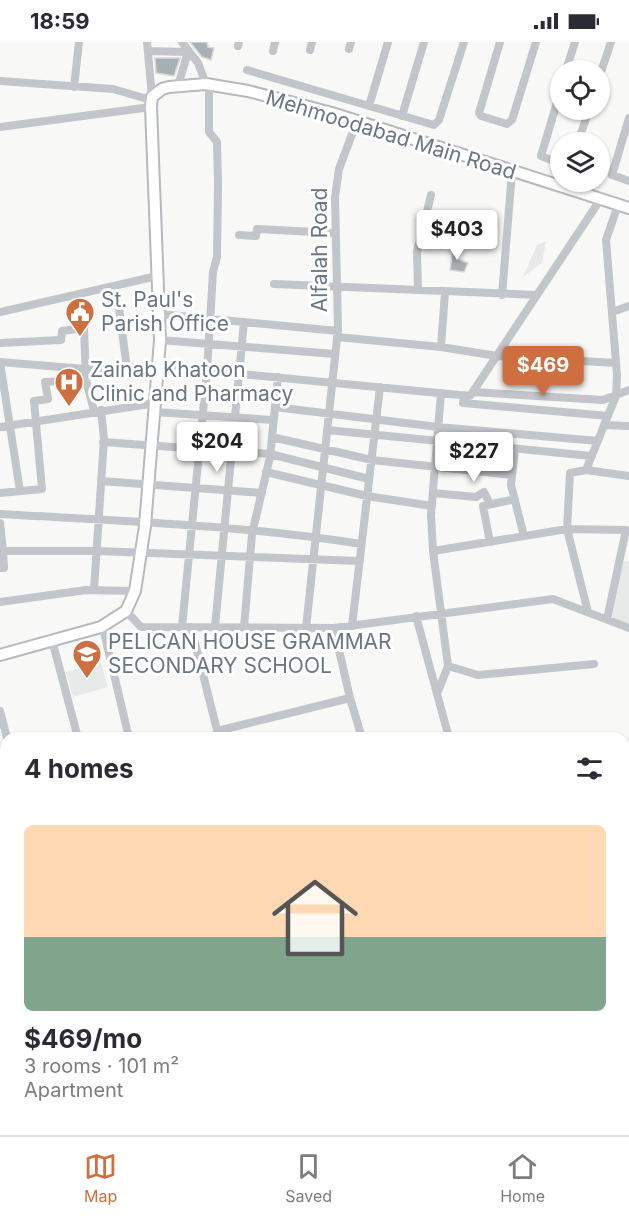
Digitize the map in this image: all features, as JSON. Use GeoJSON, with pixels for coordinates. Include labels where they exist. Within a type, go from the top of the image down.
{"type":"FeatureCollection","features":[{"type":"Feature","properties":{"kind":"main road","name":"Mehmoodabad Main Road"},"geometry":{"type":"LineString","coordinates":[[151,102],[162,89],[178,86],[207,85],[248,91],[465,154],[512,172],[629,208]]}},
{"type":"Feature","properties":{"kind":"main road"},"geometry":{"type":"LineString","coordinates":[[0,655],[101,627],[126,611],[135,591],[146,523],[160,340],[151,102]]}},
{"type":"Feature","properties":{"kind":"street"},"geometry":{"type":"LineString","coordinates":[[74,87],[79,42]]}},
{"type":"Feature","properties":{"kind":"street"},"geometry":{"type":"LineString","coordinates":[[182,42],[198,63],[207,85],[209,132],[217,142],[219,184],[217,256],[213,272],[207,371],[189,554],[186,627],[217,732]]}},
{"type":"Feature","properties":{"kind":"street"},"geometry":{"type":"LineString","coordinates":[[369,106],[388,42]]}},
{"type":"Feature","properties":{"kind":"street"},"geometry":{"type":"LineString","coordinates":[[402,116],[424,42]]}},
{"type":"Feature","properties":{"kind":"street"},"geometry":{"type":"LineString","coordinates":[[247,70],[431,125],[437,123],[464,42]]}},
{"type":"Feature","properties":{"kind":"street"},"geometry":{"type":"LineString","coordinates":[[500,42],[479,112],[481,116],[507,124],[512,120],[536,42]]}},
{"type":"Feature","properties":{"kind":"street"},"geometry":{"type":"LineString","coordinates":[[569,60],[575,42]]}},
{"type":"Feature","properties":{"kind":"street"},"geometry":{"type":"LineString","coordinates":[[605,60],[610,42]]}},
{"type":"Feature","properties":{"kind":"street"},"geometry":{"type":"LineString","coordinates":[[151,102],[148,46],[188,52]]}},
{"type":"Feature","properties":{"kind":"street"},"geometry":{"type":"LineString","coordinates":[[178,86],[188,52]]}},
{"type":"Feature","properties":{"kind":"street"},"geometry":{"type":"LineString","coordinates":[[0,81],[113,89],[151,102]]}},
{"type":"Feature","properties":{"kind":"street"},"geometry":{"type":"LineString","coordinates":[[0,127],[151,102]]}},
{"type":"Feature","properties":{"kind":"street"},"geometry":{"type":"LineString","coordinates":[[629,118],[612,175],[629,181]]}},
{"type":"Feature","properties":{"kind":"street"},"geometry":{"type":"LineString","coordinates":[[550,160],[541,156],[552,120]]}},
{"type":"Feature","properties":{"kind":"street","name":"Alfalah Road"},"geometry":{"type":"LineString","coordinates":[[306,628],[337,334],[335,197],[339,169],[357,121]]}},
{"type":"Feature","properties":{"kind":"street"},"geometry":{"type":"LineString","coordinates":[[502,295],[512,172]]}},
{"type":"Feature","properties":{"kind":"street"},"geometry":{"type":"LineString","coordinates":[[417,290],[417,252],[431,195]]}},
{"type":"Feature","properties":{"kind":"street"},"geometry":{"type":"LineString","coordinates":[[600,200],[464,403],[608,416]]}},
{"type":"Feature","properties":{"kind":"street"},"geometry":{"type":"LineString","coordinates":[[586,470],[616,396],[616,363],[606,240],[618,205]]}},
{"type":"Feature","properties":{"kind":"street"},"geometry":{"type":"LineString","coordinates":[[239,235],[256,236],[257,229],[335,233]]}},
{"type":"Feature","properties":{"kind":"street"},"geometry":{"type":"LineString","coordinates":[[0,312],[157,276]]}},
{"type":"Feature","properties":{"kind":"street"},"geometry":{"type":"LineString","coordinates":[[274,284],[537,295]]}},
{"type":"Feature","properties":{"kind":"street"},"geometry":{"type":"LineString","coordinates":[[441,347],[445,291]]}},
{"type":"Feature","properties":{"kind":"street"},"geometry":{"type":"LineString","coordinates":[[612,312],[629,306]]}},
{"type":"Feature","properties":{"kind":"street"},"geometry":{"type":"LineString","coordinates":[[119,308],[127,369]]}},
{"type":"Feature","properties":{"kind":"street"},"geometry":{"type":"LineString","coordinates":[[159,314],[244,322],[497,356],[616,363]]}},
{"type":"Feature","properties":{"kind":"street"},"geometry":{"type":"LineString","coordinates":[[215,627],[244,322]]}},
{"type":"Feature","properties":{"kind":"street"},"geometry":{"type":"LineString","coordinates":[[0,343],[61,340],[62,331],[84,328],[86,380],[98,410],[103,442],[94,590]]}},
{"type":"Feature","properties":{"kind":"street"},"geometry":{"type":"LineString","coordinates":[[160,340],[208,342],[335,354]]}},
{"type":"Feature","properties":{"kind":"street"},"geometry":{"type":"LineString","coordinates":[[20,491],[0,362],[86,369],[158,366],[441,393],[603,400],[629,390]]}},
{"type":"Feature","properties":{"kind":"street"},"geometry":{"type":"LineString","coordinates":[[243,627],[253,530],[270,454],[278,377]]}},
{"type":"Feature","properties":{"kind":"street"},"geometry":{"type":"LineString","coordinates":[[0,493],[42,489],[34,400],[48,399],[45,382],[86,380]]}},
{"type":"Feature","properties":{"kind":"street"},"geometry":{"type":"LineString","coordinates":[[352,626],[380,387]]}},
{"type":"Feature","properties":{"kind":"street"},"geometry":{"type":"LineString","coordinates":[[437,694],[448,666],[433,551],[432,506],[441,393]]}},
{"type":"Feature","properties":{"kind":"street"},"geometry":{"type":"LineString","coordinates":[[0,427],[98,410],[155,407],[202,415],[273,420]]}},
{"type":"Feature","properties":{"kind":"street"},"geometry":{"type":"LineString","coordinates":[[275,407],[438,427],[598,441]]}},
{"type":"Feature","properties":{"kind":"street"},"geometry":{"type":"LineString","coordinates":[[604,425],[629,426]]}},
{"type":"Feature","properties":{"kind":"street"},"geometry":{"type":"LineString","coordinates":[[327,430],[591,456]]}},
{"type":"Feature","properties":{"kind":"street"},"geometry":{"type":"LineString","coordinates":[[272,437],[372,460],[512,475]]}},
{"type":"Feature","properties":{"kind":"street"},"geometry":{"type":"LineString","coordinates":[[103,442],[270,454],[369,479]]}},
{"type":"Feature","properties":{"kind":"street"},"geometry":{"type":"LineString","coordinates":[[515,449],[511,485],[524,536]]}},
{"type":"Feature","properties":{"kind":"street"},"geometry":{"type":"LineString","coordinates":[[588,612],[567,529],[570,473],[586,470],[629,476]]}},
{"type":"Feature","properties":{"kind":"street"},"geometry":{"type":"LineString","coordinates":[[266,472],[367,496],[432,506]]}},
{"type":"Feature","properties":{"kind":"street"},"geometry":{"type":"LineString","coordinates":[[101,481],[262,493]]}},
{"type":"Feature","properties":{"kind":"street"},"geometry":{"type":"LineString","coordinates":[[433,493],[476,497],[484,492],[490,504]]}},
{"type":"Feature","properties":{"kind":"street"},"geometry":{"type":"LineString","coordinates":[[490,542],[483,506],[515,499]]}},
{"type":"Feature","properties":{"kind":"street"},"geometry":{"type":"LineString","coordinates":[[0,514],[253,530],[361,544]]}},
{"type":"Feature","properties":{"kind":"street"},"geometry":{"type":"LineString","coordinates":[[0,523],[4,568],[0,568]]}},
{"type":"Feature","properties":{"kind":"street"},"geometry":{"type":"LineString","coordinates":[[433,551],[567,529],[626,531],[626,544],[607,620]]}},
{"type":"Feature","properties":{"kind":"street"},"geometry":{"type":"LineString","coordinates":[[3,552],[96,551],[359,561]]}},
{"type":"Feature","properties":{"kind":"street"},"geometry":{"type":"LineString","coordinates":[[0,602],[94,590],[135,591]]}},
{"type":"Feature","properties":{"kind":"street"},"geometry":{"type":"LineString","coordinates":[[126,611],[141,627],[334,628],[553,599],[629,628]]}},
{"type":"Feature","properties":{"kind":"street"},"geometry":{"type":"LineString","coordinates":[[416,616],[447,732]]}},
{"type":"Feature","properties":{"kind":"street"},"geometry":{"type":"LineString","coordinates":[[101,627],[127,732]]}},
{"type":"Feature","properties":{"kind":"street"},"geometry":{"type":"LineString","coordinates":[[334,628],[360,732]]}},
{"type":"Feature","properties":{"kind":"street"},"geometry":{"type":"LineString","coordinates":[[52,640],[76,732]]}},
{"type":"Feature","properties":{"kind":"street"},"geometry":{"type":"LineString","coordinates":[[448,666],[478,675],[594,664]]}},
{"type":"Feature","properties":{"kind":"street"},"geometry":{"type":"LineString","coordinates":[[225,732],[350,698]]}},
{"type":"Feature","properties":{"kind":"street"},"geometry":{"type":"LineString","coordinates":[[0,711],[5,732]]}},
{"type":"Feature","properties":{"kind":"shaded area"},"geometry":{"type":"Polygon","coordinates":[[[546,241],[542,263],[523,277],[537,245],[546,241]]]}},
{"type":"Feature","properties":{"kind":"shaded area"},"geometry":{"type":"Polygon","coordinates":[[[620,560],[629,562],[629,628],[607,619],[620,560]]]}},
{"type":"Feature","properties":{"kind":"shaded area","name":"PELICAN HOUSE GRAMMAR SECONDARY SCHOOL"},"geometry":{"type":"Polygon","coordinates":[[[101,662],[108,687],[73,697],[66,672],[101,662]]]}},
{"type":"Feature","properties":{"kind":"building"},"geometry":{"type":"Polygon","coordinates":[[[190,42],[207,42],[208,47],[214,48],[211,60],[202,57],[190,42]]]}},
{"type":"Feature","properties":{"kind":"building"},"geometry":{"type":"Polygon","coordinates":[[[155,58],[180,58],[174,76],[156,73],[155,58]]]}},
{"type":"Feature","properties":{"kind":"building"},"geometry":{"type":"Polygon","coordinates":[[[471,224],[475,227],[481,240],[469,244],[463,242],[471,224]]]}},
{"type":"Feature","properties":{"kind":"building"},"geometry":{"type":"Polygon","coordinates":[[[454,240],[458,259],[468,263],[464,272],[450,270],[454,240]]]}},
{"type":"Feature","properties":{"kind":"place","name":"St. Paul's Parish Office"},"geometry":{"type":"Point","coordinates":[80,338]}},
{"type":"Feature","properties":{"kind":"place","name":"Zainab Khatoon Clinic and Pharmacy"},"geometry":{"type":"Point","coordinates":[69,408]}},
{"type":"Feature","properties":{"kind":"place","name":"PELICAN HOUSE GRAMMAR SECONDARY SCHOOL"},"geometry":{"type":"Point","coordinates":[87,680]}}]}
